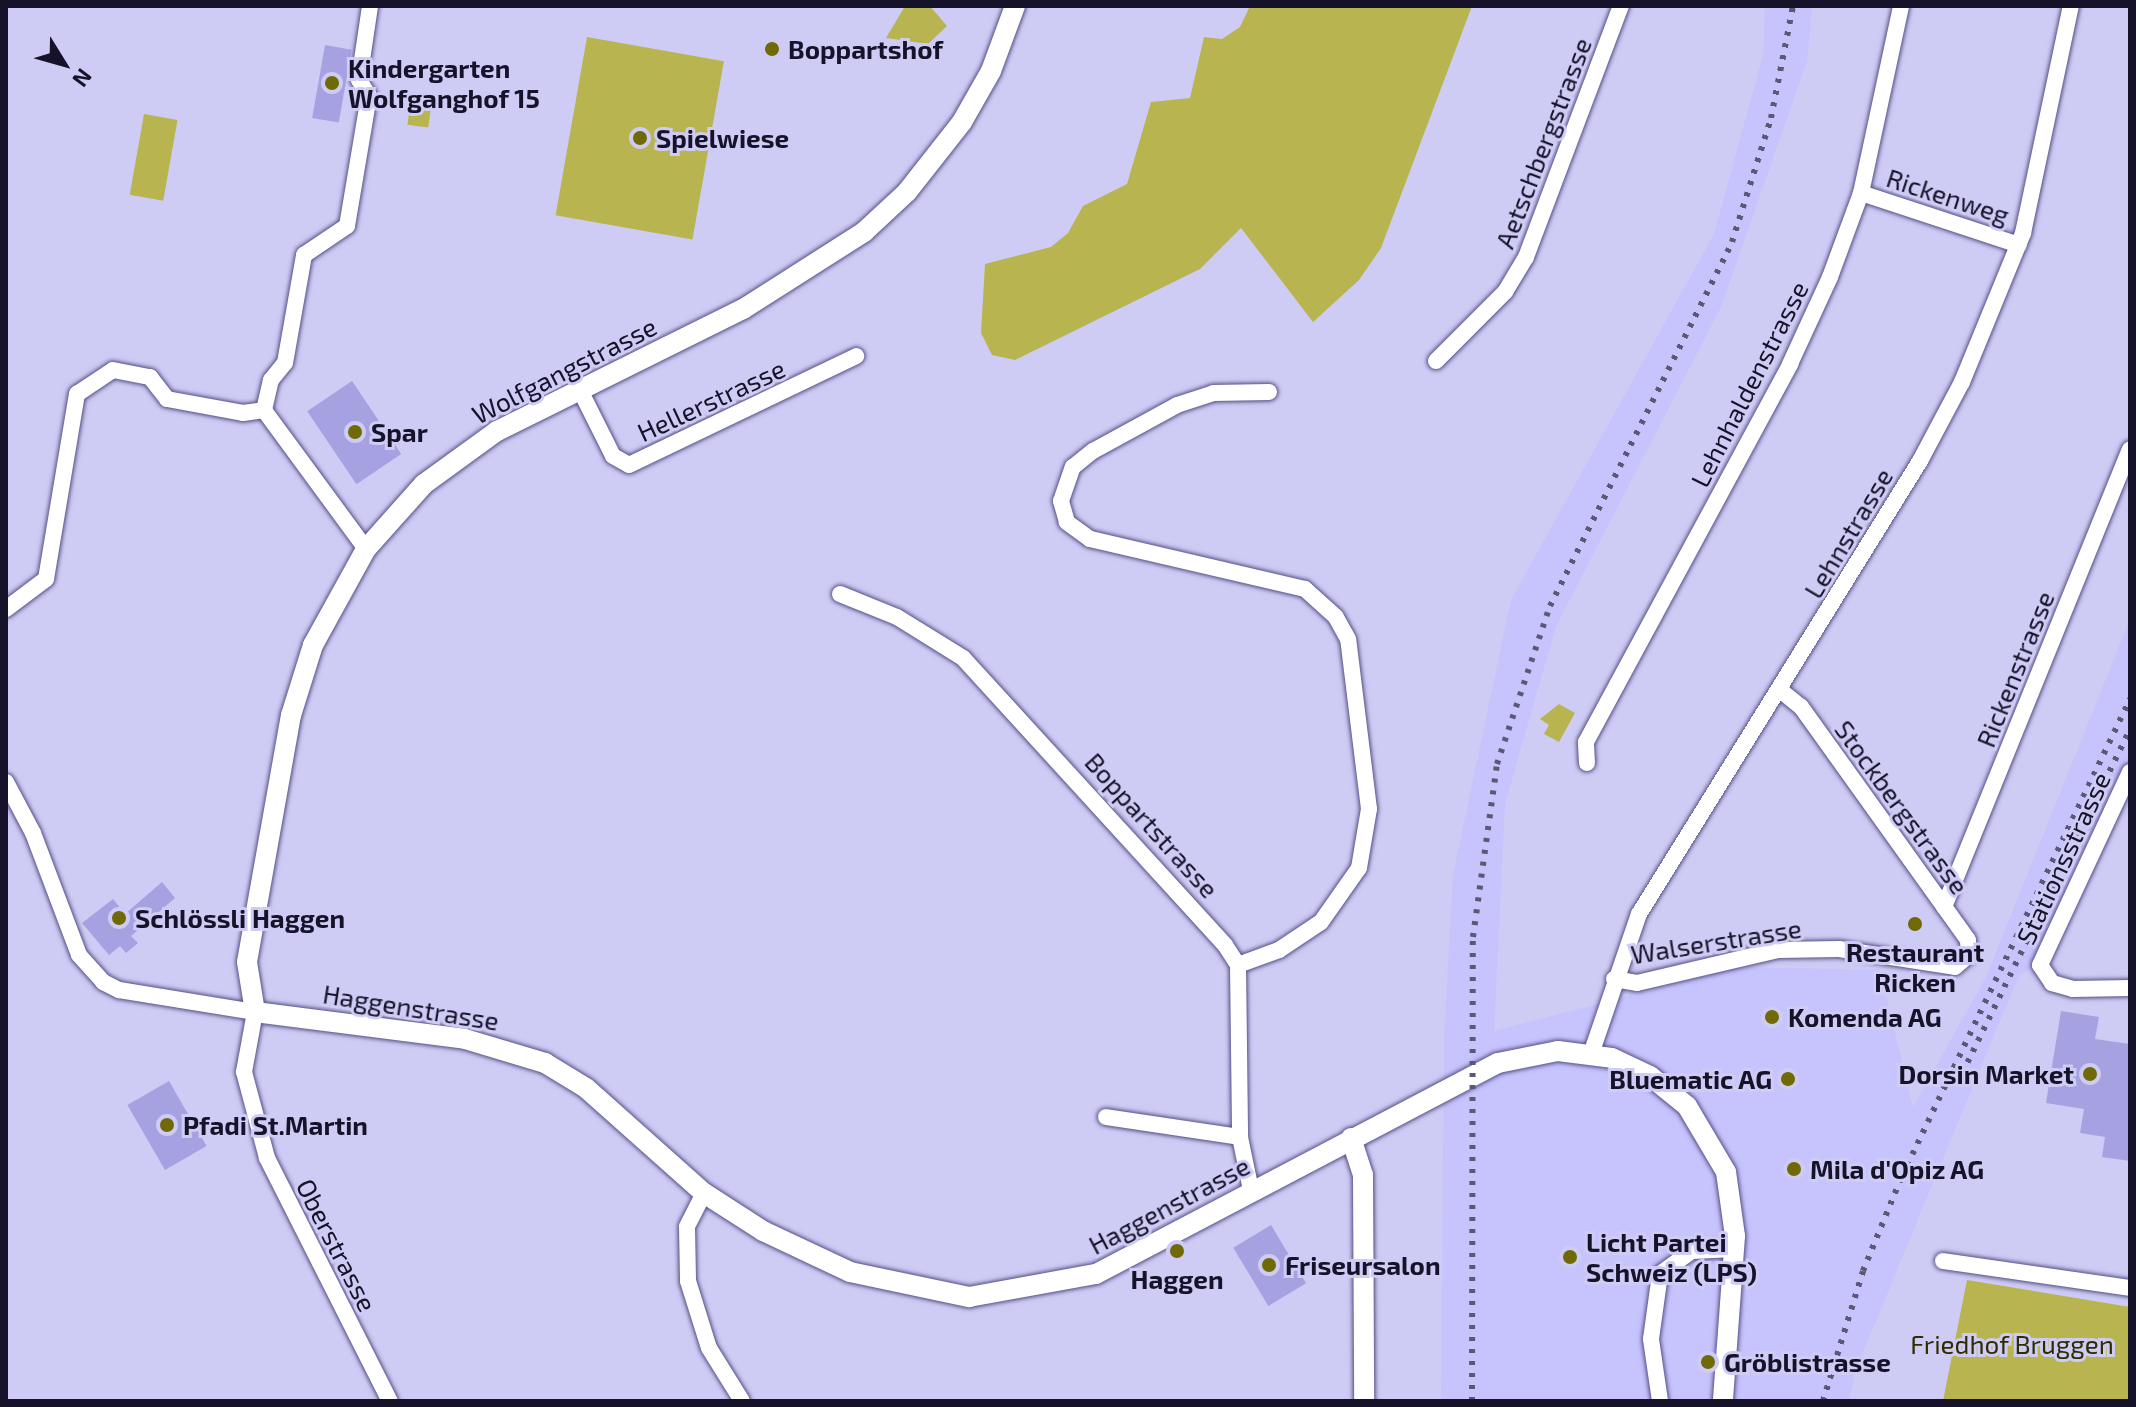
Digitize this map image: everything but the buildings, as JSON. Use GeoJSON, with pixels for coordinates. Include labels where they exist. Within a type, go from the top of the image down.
{"type":"FeatureCollection","features":[{"type":"Feature","properties":{"kind":"street"},"geometry":{"type":"LineString","coordinates":[[366,549],[264,410],[271,380],[285,363],[304,255],[347,226],[369,96],[359,80],[370,6]]}},
{"type":"Feature","properties":{"kind":"street","name":"Wolfgangstrasse"},"geometry":{"type":"LineString","coordinates":[[255,1012],[247,962],[291,715],[313,645],[366,549],[397,510],[455,459],[578,386],[743,309],[872,225],[947,146],[980,96],[1015,6]]}},
{"type":"Feature","properties":{"kind":"street","name":"Aetschbergstrasse"},"geometry":{"type":"LineString","coordinates":[[1436,361],[1505,292],[1526,257],[1621,6]]}},
{"type":"Feature","properties":{"kind":"street","name":"Lehnhaldenstrasse"},"geometry":{"type":"LineString","coordinates":[[1587,763],[1586,742],[1811,320],[1861,193],[1901,6]]}},
{"type":"Feature","properties":{"kind":"street","name":"Lehnstrasse"},"geometry":{"type":"LineString","coordinates":[[1591,1054],[1614,979],[1639,914],[1943,419],[2019,245],[2071,6]]}},
{"type":"Feature","properties":{"kind":"street","name":"Rickenweg"},"geometry":{"type":"LineString","coordinates":[[1861,193],[2019,245]]}},
{"type":"Feature","properties":{"kind":"street","name":"Hellerstrasse"},"geometry":{"type":"LineString","coordinates":[[578,386],[613,456],[629,465],[856,356]]}},
{"type":"Feature","properties":{"kind":"street"},"geometry":{"type":"LineString","coordinates":[[6,609],[46,579],[77,394],[113,370],[150,377],[167,399],[243,413],[264,410]]}},
{"type":"Feature","properties":{"kind":"street"},"geometry":{"type":"LineString","coordinates":[[1251,1190],[1240,1137],[1238,965],[1279,950],[1321,922],[1359,868],[1369,809],[1348,639],[1336,617],[1305,589],[1090,539],[1067,522],[1061,501],[1073,467],[1093,451],[1177,405],[1213,393],[1269,392]]}},
{"type":"Feature","properties":{"kind":"street","name":"Rickenstrasse"},"geometry":{"type":"LineString","coordinates":[[1944,907],[2130,449]]}},
{"type":"Feature","properties":{"kind":"street","name":"Boppartstrasse"},"geometry":{"type":"LineString","coordinates":[[840,594],[897,617],[963,658],[1207,922],[1238,965]]}},
{"type":"Feature","properties":{"kind":"street","name":"Stockbergstrasse"},"geometry":{"type":"LineString","coordinates":[[1779,689],[1801,707],[1944,907],[1969,944],[1966,961]]}},
{"type":"Feature","properties":{"kind":"street","name":"Stationsstrasse"},"geometry":{"type":"LineString","coordinates":[[2130,772],[2040,965],[2052,983],[2073,989],[2130,988]]}},
{"type":"Feature","properties":{"kind":"street","name":"Haggenstrasse"},"geometry":{"type":"LineString","coordinates":[[6,782],[33,833],[79,955],[103,982],[119,990],[255,1012],[465,1039],[545,1063],[586,1088],[704,1193],[763,1231],[850,1272],[909,1290],[969,1297],[1096,1274],[1498,1063],[1558,1051],[1591,1054],[1650,1076],[1697,1118],[1726,1172],[1734,1249],[1723,1401]]}},
{"type":"Feature","properties":{"kind":"street","name":"Walserstrasse"},"geometry":{"type":"LineString","coordinates":[[1614,979],[1637,983],[1794,949],[1839,949],[1955,967],[1966,961]]}},
{"type":"Feature","properties":{"kind":"street","name":"Oberstrasse"},"geometry":{"type":"LineString","coordinates":[[255,1012],[244,1072],[267,1158],[390,1401]]}},
{"type":"Feature","properties":{"kind":"street"},"geometry":{"type":"LineString","coordinates":[[1106,1117],[1240,1137]]}},
{"type":"Feature","properties":{"kind":"street"},"geometry":{"type":"LineString","coordinates":[[1351,1138],[1363,1175],[1364,1401]]}},
{"type":"Feature","properties":{"kind":"street"},"geometry":{"type":"LineString","coordinates":[[704,1193],[687,1227],[688,1281],[709,1348],[742,1401]]}},
{"type":"Feature","properties":{"kind":"street"},"geometry":{"type":"LineString","coordinates":[[1660,1401],[1651,1339],[1660,1274],[1692,1251],[1734,1249]]}},
{"type":"Feature","properties":{"kind":"street"},"geometry":{"type":"LineString","coordinates":[[1943,1261],[2130,1288]]}},
{"type":"Feature","properties":{"kind":"shaded area"},"geometry":{"type":"Polygon","coordinates":[[[1765,6],[1812,6],[1807,61],[1721,307],[1556,626],[1505,804],[1494,1031],[1738,967],[1880,970],[1913,1107],[1986,977],[2130,619],[2130,772],[2040,965],[2020,974],[2013,989],[1855,1372],[1849,1401],[1441,1401],[1444,1037],[1453,875],[1511,600],[1714,234],[1763,55],[1765,6]]]}},
{"type":"Feature","properties":{"kind":"green space"},"geometry":{"type":"Polygon","coordinates":[[[905,6],[930,6],[947,26],[928,44],[886,38],[905,6]]]}},
{"type":"Feature","properties":{"kind":"green space"},"geometry":{"type":"Polygon","coordinates":[[[1250,6],[1472,6],[1381,248],[1359,280],[1313,322],[1241,228],[1200,269],[1015,360],[992,355],[981,333],[985,264],[1051,247],[1068,233],[1083,206],[1127,184],[1151,102],[1190,98],[1204,37],[1222,39],[1240,27],[1250,6]]]}},
{"type":"Feature","properties":{"kind":"green space","name":"Spielwiese"},"geometry":{"type":"Polygon","coordinates":[[[587,37],[724,61],[692,239],[556,215],[587,37]]]}},
{"type":"Feature","properties":{"kind":"green space"},"geometry":{"type":"Polygon","coordinates":[[[412,92],[433,95],[428,128],[407,125],[412,92]]]}},
{"type":"Feature","properties":{"kind":"green space"},"geometry":{"type":"Polygon","coordinates":[[[144,114],[177,120],[163,201],[130,195],[144,114]]]}},
{"type":"Feature","properties":{"kind":"green space"},"geometry":{"type":"Polygon","coordinates":[[[1559,704],[1575,713],[1559,742],[1544,734],[1549,725],[1540,719],[1559,704]]]}},
{"type":"Feature","properties":{"kind":"green space","name":"Friedhof Bruggen"},"geometry":{"type":"Polygon","coordinates":[[[1967,1280],[2130,1307],[2130,1401],[1943,1401],[1967,1280]]]}},
{"type":"Feature","properties":{"kind":"railway"},"geometry":{"type":"LineString","coordinates":[[1472,1401],[1473,937],[1497,764],[1550,606],[1732,242],[1771,118],[1793,6]]}},
{"type":"Feature","properties":{"kind":"railway"},"geometry":{"type":"LineString","coordinates":[[1823,1401],[1863,1271],[1902,1176],[2130,699]]}},
{"type":"Feature","properties":{"kind":"railway"},"geometry":{"type":"LineString","coordinates":[[1957,1084],[2130,730]]}},
{"type":"Feature","properties":{"kind":"place","name":"Boppartshof"},"geometry":{"type":"Point","coordinates":[772,49]}},
{"type":"Feature","properties":{"kind":"place","name":"Kindergarten Wolfganghof 15"},"geometry":{"type":"Point","coordinates":[332,83]}},
{"type":"Feature","properties":{"kind":"place","name":"Spielwiese"},"geometry":{"type":"Point","coordinates":[640,138]}},
{"type":"Feature","properties":{"kind":"place","name":"Spar"},"geometry":{"type":"Point","coordinates":[355,432]}},
{"type":"Feature","properties":{"kind":"place","name":"Schlössli Haggen"},"geometry":{"type":"Point","coordinates":[119,918]}},
{"type":"Feature","properties":{"kind":"place","name":"Restaurant Ricken"},"geometry":{"type":"Point","coordinates":[1915,924]}},
{"type":"Feature","properties":{"kind":"place","name":"Komenda AG"},"geometry":{"type":"Point","coordinates":[1772,1017]}},
{"type":"Feature","properties":{"kind":"place","name":"Dorsin Market"},"geometry":{"type":"Point","coordinates":[2090,1074]}},
{"type":"Feature","properties":{"kind":"place","name":"Bluematic AG"},"geometry":{"type":"Point","coordinates":[1788,1079]}},
{"type":"Feature","properties":{"kind":"place","name":"Pfadi St.Martin"},"geometry":{"type":"Point","coordinates":[167,1125]}},
{"type":"Feature","properties":{"kind":"place","name":"Mila d'Opiz AG"},"geometry":{"type":"Point","coordinates":[1794,1169]}},
{"type":"Feature","properties":{"kind":"place","name":"Haggen"},"geometry":{"type":"Point","coordinates":[1177,1251]}},
{"type":"Feature","properties":{"kind":"place","name":"Licht Partei Schweiz (LPS)"},"geometry":{"type":"Point","coordinates":[1570,1257]}},
{"type":"Feature","properties":{"kind":"place","name":"Friseursalon"},"geometry":{"type":"Point","coordinates":[1269,1265]}},
{"type":"Feature","properties":{"kind":"place","name":"Gröblistrasse"},"geometry":{"type":"Point","coordinates":[1708,1362]}}]}
